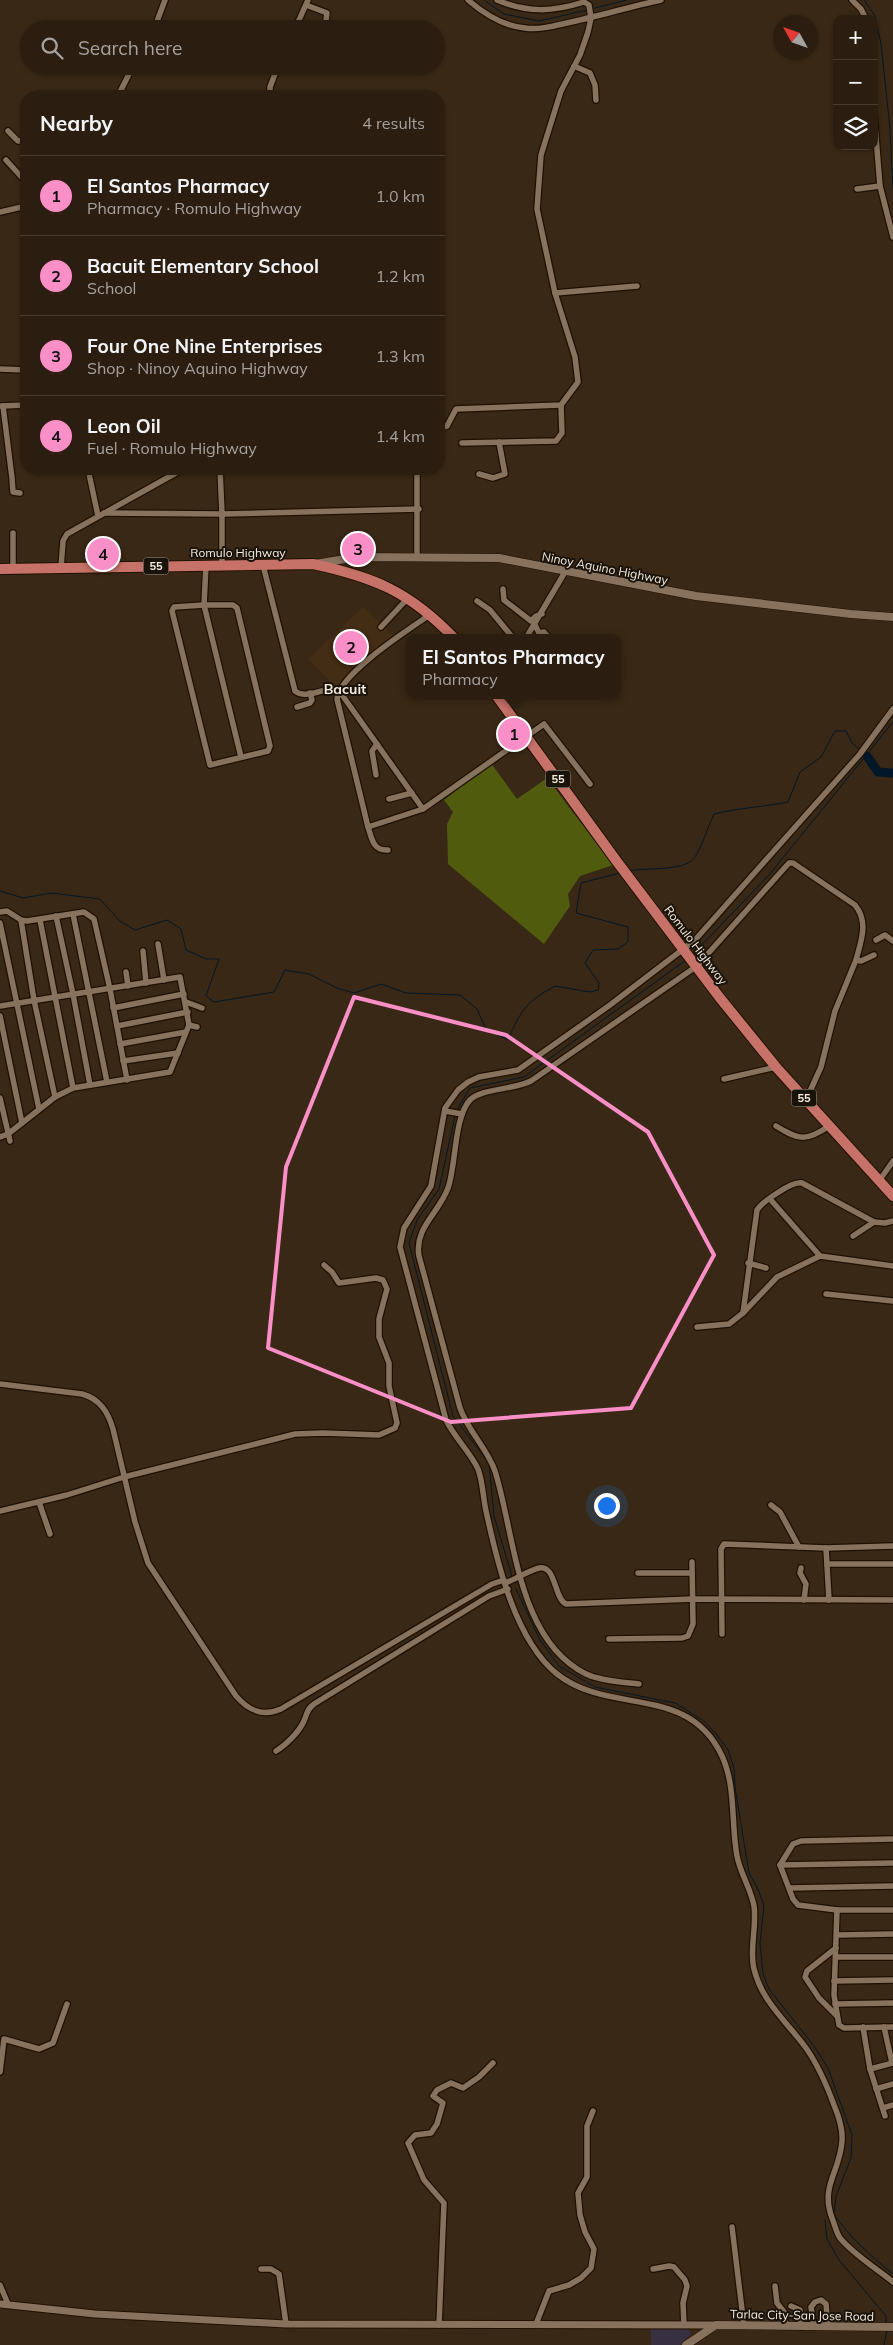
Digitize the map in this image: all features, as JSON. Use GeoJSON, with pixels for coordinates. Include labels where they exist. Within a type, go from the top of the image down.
{"type":"FeatureCollection","features":[{"type":"Feature","properties":{"kind":"highway","name":"Romulo Highway"},"geometry":{"type":"LineString","coordinates":[[0,569],[313,564],[345,571],[377,582],[408,598],[431,614],[450,634]]}},
{"type":"Feature","properties":{"kind":"highway","name":"Romulo Highway"},"geometry":{"type":"LineString","coordinates":[[499,699],[618,863],[720,998],[776,1067],[893,1196]]}},
{"type":"Feature","properties":{"kind":"main road","name":"Ninoy Aquino Highway"},"geometry":{"type":"LineString","coordinates":[[313,564],[357,558],[417,556],[499,558],[696,596],[893,617]]}},
{"type":"Feature","properties":{"kind":"main road","name":"Tarlac City-San Jose Road"},"geometry":{"type":"LineString","coordinates":[[686,2345],[716,2325],[828,2328],[893,2327]]}},
{"type":"Feature","properties":{"kind":"street"},"geometry":{"type":"LineString","coordinates":[[158,20],[165,0]]}},
{"type":"Feature","properties":{"kind":"street"},"geometry":{"type":"LineString","coordinates":[[468,0],[490,17],[510,25],[526,28],[542,28],[661,0]]}},
{"type":"Feature","properties":{"kind":"street"},"geometry":{"type":"LineString","coordinates":[[462,443],[556,441],[562,433],[561,405],[578,382],[570,340],[555,293],[537,209],[541,155],[561,91],[588,32],[591,16],[589,5],[584,2],[570,7],[539,11],[523,9],[497,0]]}},
{"type":"Feature","properties":{"kind":"street"},"geometry":{"type":"LineString","coordinates":[[852,0],[864,15]]}},
{"type":"Feature","properties":{"kind":"street"},"geometry":{"type":"LineString","coordinates":[[299,20],[307,2],[327,13],[326,20]]}},
{"type":"Feature","properties":{"kind":"street"},"geometry":{"type":"LineString","coordinates":[[574,66],[590,73],[595,85],[596,100]]}},
{"type":"Feature","properties":{"kind":"street"},"geometry":{"type":"LineString","coordinates":[[121,90],[128,75]]}},
{"type":"Feature","properties":{"kind":"street"},"geometry":{"type":"LineString","coordinates":[[270,90],[275,75]]}},
{"type":"Feature","properties":{"kind":"street"},"geometry":{"type":"LineString","coordinates":[[8,131],[20,142]]}},
{"type":"Feature","properties":{"kind":"street"},"geometry":{"type":"LineString","coordinates":[[877,150],[880,186],[893,237]]}},
{"type":"Feature","properties":{"kind":"street"},"geometry":{"type":"LineString","coordinates":[[6,160],[20,175]]}},
{"type":"Feature","properties":{"kind":"street"},"geometry":{"type":"LineString","coordinates":[[857,189],[880,186]]}},
{"type":"Feature","properties":{"kind":"street"},"geometry":{"type":"LineString","coordinates":[[0,212],[20,207]]}},
{"type":"Feature","properties":{"kind":"street"},"geometry":{"type":"LineString","coordinates":[[555,293],[638,286]]}},
{"type":"Feature","properties":{"kind":"street"},"geometry":{"type":"LineString","coordinates":[[0,369],[20,370]]}},
{"type":"Feature","properties":{"kind":"street"},"geometry":{"type":"LineString","coordinates":[[20,405],[2,406],[12,478],[11,489],[16,493],[20,493]]}},
{"type":"Feature","properties":{"kind":"street"},"geometry":{"type":"LineString","coordinates":[[445,426],[455,410],[462,408],[561,405]]}},
{"type":"Feature","properties":{"kind":"street"},"geometry":{"type":"LineString","coordinates":[[478,474],[493,478],[505,474],[498,442]]}},
{"type":"Feature","properties":{"kind":"street"},"geometry":{"type":"LineString","coordinates":[[90,475],[101,515]]}},
{"type":"Feature","properties":{"kind":"street"},"geometry":{"type":"LineString","coordinates":[[61,568],[64,538],[71,531],[172,475]]}},
{"type":"Feature","properties":{"kind":"street"},"geometry":{"type":"LineString","coordinates":[[220,475],[222,564]]}},
{"type":"Feature","properties":{"kind":"street"},"geometry":{"type":"LineString","coordinates":[[417,475],[419,509],[417,556]]}},
{"type":"Feature","properties":{"kind":"street"},"geometry":{"type":"LineString","coordinates":[[101,515],[419,509]]}},
{"type":"Feature","properties":{"kind":"street"},"geometry":{"type":"LineString","coordinates":[[13,533],[13,569]]}},
{"type":"Feature","properties":{"kind":"street"},"geometry":{"type":"LineString","coordinates":[[206,565],[204,605],[241,757]]}},
{"type":"Feature","properties":{"kind":"street"},"geometry":{"type":"LineString","coordinates":[[264,565],[295,691],[301,694],[338,690],[355,672],[394,640],[431,614]]}},
{"type":"Feature","properties":{"kind":"street"},"geometry":{"type":"LineString","coordinates":[[529,634],[565,572]]}},
{"type":"Feature","properties":{"kind":"street"},"geometry":{"type":"LineString","coordinates":[[504,589],[504,600],[531,622],[536,616],[542,614]]}},
{"type":"Feature","properties":{"kind":"street"},"geometry":{"type":"LineString","coordinates":[[381,627],[408,598]]}},
{"type":"Feature","properties":{"kind":"street"},"geometry":{"type":"LineString","coordinates":[[477,601],[490,610],[510,634]]}},
{"type":"Feature","properties":{"kind":"street"},"geometry":{"type":"LineString","coordinates":[[204,605],[233,605],[237,608],[264,713],[270,749],[210,765],[172,611],[174,606],[204,605]]}},
{"type":"Feature","properties":{"kind":"street"},"geometry":{"type":"LineString","coordinates":[[536,625],[539,633],[544,632],[546,634]]}},
{"type":"Feature","properties":{"kind":"street"},"geometry":{"type":"LineString","coordinates":[[338,690],[423,809]]}},
{"type":"Feature","properties":{"kind":"street"},"geometry":{"type":"LineString","coordinates":[[338,690],[338,708],[368,828],[376,847],[381,850],[388,850]]}},
{"type":"Feature","properties":{"kind":"street"},"geometry":{"type":"LineString","coordinates":[[297,707],[310,703],[312,700],[310,693]]}},
{"type":"Feature","properties":{"kind":"street"},"geometry":{"type":"LineString","coordinates":[[893,709],[853,761],[685,950],[610,1006],[518,1070],[479,1077],[468,1082],[450,1098],[431,1186],[404,1228],[400,1247],[446,1420],[453,1434],[478,1471],[486,1511],[506,1584],[525,1633],[542,1659],[558,1675],[591,1692],[680,1712],[694,1720],[707,1733],[720,1752],[728,1775],[738,1862],[754,1903],[752,1963],[756,1977],[765,1998],[813,2059],[828,2089],[841,2124],[842,2142],[838,2162],[828,2191],[829,2210],[839,2236],[893,2282]]}},
{"type":"Feature","properties":{"kind":"street"},"geometry":{"type":"LineString","coordinates":[[368,828],[423,809],[455,788],[526,735],[546,724],[590,784]]}},
{"type":"Feature","properties":{"kind":"street"},"geometry":{"type":"LineString","coordinates":[[376,775],[372,750],[377,744]]}},
{"type":"Feature","properties":{"kind":"street"},"geometry":{"type":"LineString","coordinates":[[389,799],[412,793]]}},
{"type":"Feature","properties":{"kind":"street"},"geometry":{"type":"LineString","coordinates":[[638,1684],[587,1674],[563,1659],[543,1630],[520,1576],[495,1472],[488,1454],[466,1422],[460,1408],[418,1250],[420,1234],[440,1206],[448,1187],[460,1114],[469,1101],[475,1096],[523,1086],[696,964],[789,863],[793,863],[855,904],[863,917],[856,960],[835,1011],[820,1067],[806,1100]]}},
{"type":"Feature","properties":{"kind":"street"},"geometry":{"type":"LineString","coordinates":[[0,912],[7,911],[21,920],[40,920],[84,912],[94,919],[110,989],[127,1080]]}},
{"type":"Feature","properties":{"kind":"street"},"geometry":{"type":"LineString","coordinates":[[74,914],[107,1082]]}},
{"type":"Feature","properties":{"kind":"street"},"geometry":{"type":"LineString","coordinates":[[56,916],[90,1085]]}},
{"type":"Feature","properties":{"kind":"street"},"geometry":{"type":"LineString","coordinates":[[21,920],[34,1000],[56,1097]]}},
{"type":"Feature","properties":{"kind":"street"},"geometry":{"type":"LineString","coordinates":[[40,920],[73,1088]]}},
{"type":"Feature","properties":{"kind":"street"},"geometry":{"type":"LineString","coordinates":[[0,923],[39,1109]]}},
{"type":"Feature","properties":{"kind":"street"},"geometry":{"type":"LineString","coordinates":[[876,940],[885,935],[893,941]]}},
{"type":"Feature","properties":{"kind":"street"},"geometry":{"type":"LineString","coordinates":[[158,944],[164,980]]}},
{"type":"Feature","properties":{"kind":"street"},"geometry":{"type":"LineString","coordinates":[[142,950],[146,983]]}},
{"type":"Feature","properties":{"kind":"street"},"geometry":{"type":"LineString","coordinates":[[856,960],[861,961],[874,955]]}},
{"type":"Feature","properties":{"kind":"street"},"geometry":{"type":"LineString","coordinates":[[126,972],[128,986]]}},
{"type":"Feature","properties":{"kind":"street"},"geometry":{"type":"LineString","coordinates":[[0,1006],[180,977],[190,1024],[170,1072],[73,1088],[56,1097],[8,1134],[0,1137]]}},
{"type":"Feature","properties":{"kind":"street"},"geometry":{"type":"LineString","coordinates":[[113,1008],[184,994]]}},
{"type":"Feature","properties":{"kind":"street"},"geometry":{"type":"LineString","coordinates":[[186,1002],[202,1008]]}},
{"type":"Feature","properties":{"kind":"street"},"geometry":{"type":"LineString","coordinates":[[117,1026],[188,1012]]}},
{"type":"Feature","properties":{"kind":"street"},"geometry":{"type":"LineString","coordinates":[[0,1016],[22,1123]]}},
{"type":"Feature","properties":{"kind":"street"},"geometry":{"type":"LineString","coordinates":[[190,1024],[198,1027]]}},
{"type":"Feature","properties":{"kind":"street"},"geometry":{"type":"LineString","coordinates":[[120,1044],[186,1032]]}},
{"type":"Feature","properties":{"kind":"street"},"geometry":{"type":"LineString","coordinates":[[124,1061],[178,1053]]}},
{"type":"Feature","properties":{"kind":"street"},"geometry":{"type":"LineString","coordinates":[[724,1079],[776,1067]]}},
{"type":"Feature","properties":{"kind":"street"},"geometry":{"type":"LineString","coordinates":[[0,1099],[2,1118],[10,1141]]}},
{"type":"Feature","properties":{"kind":"street"},"geometry":{"type":"LineString","coordinates":[[447,1111],[460,1114]]}},
{"type":"Feature","properties":{"kind":"street"},"geometry":{"type":"LineString","coordinates":[[776,1126],[798,1138],[816,1135],[829,1126]]}},
{"type":"Feature","properties":{"kind":"street"},"geometry":{"type":"LineString","coordinates":[[879,1180],[893,1161]]}},
{"type":"Feature","properties":{"kind":"street"},"geometry":{"type":"LineString","coordinates":[[743,1313],[748,1263],[757,1210],[761,1204],[798,1183],[874,1222],[885,1223],[893,1221]]}},
{"type":"Feature","properties":{"kind":"street"},"geometry":{"type":"LineString","coordinates":[[770,1199],[820,1256]]}},
{"type":"Feature","properties":{"kind":"street"},"geometry":{"type":"LineString","coordinates":[[853,1236],[874,1222]]}},
{"type":"Feature","properties":{"kind":"street"},"geometry":{"type":"LineString","coordinates":[[697,1327],[729,1324],[743,1313],[777,1276],[820,1256],[893,1266]]}},
{"type":"Feature","properties":{"kind":"street"},"geometry":{"type":"LineString","coordinates":[[748,1263],[766,1268]]}},
{"type":"Feature","properties":{"kind":"street"},"geometry":{"type":"LineString","coordinates":[[0,1511],[40,1502],[124,1477],[295,1434],[379,1435],[396,1428],[397,1423],[388,1378],[389,1363],[379,1337],[379,1319],[387,1289],[386,1283],[376,1278],[340,1284],[333,1273],[324,1265]]}},
{"type":"Feature","properties":{"kind":"street"},"geometry":{"type":"LineString","coordinates":[[826,1294],[893,1301]]}},
{"type":"Feature","properties":{"kind":"street"},"geometry":{"type":"LineString","coordinates":[[0,1384],[82,1394],[95,1398],[110,1420],[138,1534],[151,1569],[236,1696],[246,1706],[262,1714],[281,1709],[492,1584],[506,1584]]}},
{"type":"Feature","properties":{"kind":"street"},"geometry":{"type":"LineString","coordinates":[[40,1502],[50,1534]]}},
{"type":"Feature","properties":{"kind":"street"},"geometry":{"type":"LineString","coordinates":[[771,1505],[780,1512],[799,1547]]}},
{"type":"Feature","properties":{"kind":"street"},"geometry":{"type":"LineString","coordinates":[[722,1634],[721,1549],[724,1544],[826,1548],[893,1546]]}},
{"type":"Feature","properties":{"kind":"street"},"geometry":{"type":"LineString","coordinates":[[826,1548],[829,1600]]}},
{"type":"Feature","properties":{"kind":"street"},"geometry":{"type":"LineString","coordinates":[[609,1639],[685,1637],[692,1629],[692,1562]]}},
{"type":"Feature","properties":{"kind":"street"},"geometry":{"type":"LineString","coordinates":[[827,1564],[893,1564]]}},
{"type":"Feature","properties":{"kind":"street"},"geometry":{"type":"LineString","coordinates":[[276,1751],[304,1722],[308,1709],[314,1704],[506,1584],[541,1568],[545,1568],[552,1578],[560,1600],[566,1604],[693,1600],[893,1600]]}},
{"type":"Feature","properties":{"kind":"street"},"geometry":{"type":"LineString","coordinates":[[800,1568],[800,1573],[806,1584],[804,1600]]}},
{"type":"Feature","properties":{"kind":"street"},"geometry":{"type":"LineString","coordinates":[[638,1573],[692,1573]]}},
{"type":"Feature","properties":{"kind":"street"},"geometry":{"type":"LineString","coordinates":[[780,1865],[793,1844],[801,1841],[893,1839]]}},
{"type":"Feature","properties":{"kind":"street"},"geometry":{"type":"LineString","coordinates":[[780,1865],[893,1863]]}},
{"type":"Feature","properties":{"kind":"street"},"geometry":{"type":"LineString","coordinates":[[780,1865],[793,1899],[798,1905],[837,1910],[893,1910]]}},
{"type":"Feature","properties":{"kind":"street"},"geometry":{"type":"LineString","coordinates":[[790,1888],[893,1886]]}},
{"type":"Feature","properties":{"kind":"street"},"geometry":{"type":"LineString","coordinates":[[837,1910],[834,1981],[835,2004],[841,2027],[893,2027]]}},
{"type":"Feature","properties":{"kind":"street"},"geometry":{"type":"LineString","coordinates":[[836,1935],[893,1934]]}},
{"type":"Feature","properties":{"kind":"street"},"geometry":{"type":"LineString","coordinates":[[836,1948],[808,1971],[805,1977],[819,1998],[837,2016]]}},
{"type":"Feature","properties":{"kind":"street"},"geometry":{"type":"LineString","coordinates":[[836,1957],[893,1957]]}},
{"type":"Feature","properties":{"kind":"street"},"geometry":{"type":"LineString","coordinates":[[834,1981],[893,1980]]}},
{"type":"Feature","properties":{"kind":"street"},"geometry":{"type":"LineString","coordinates":[[835,2004],[893,2003]]}},
{"type":"Feature","properties":{"kind":"street"},"geometry":{"type":"LineString","coordinates":[[0,2072],[4,2039],[39,2049],[53,2043],[56,2040],[67,2004]]}},
{"type":"Feature","properties":{"kind":"street"},"geometry":{"type":"LineString","coordinates":[[863,2027],[870,2069],[885,2116]]}},
{"type":"Feature","properties":{"kind":"street"},"geometry":{"type":"LineString","coordinates":[[870,2069],[892,2063],[884,2027]]}},
{"type":"Feature","properties":{"kind":"street"},"geometry":{"type":"LineString","coordinates":[[439,2325],[444,2203],[424,2180],[408,2143],[415,2134],[429,2134],[434,2130],[443,2103],[434,2096],[437,2090],[451,2083],[463,2088],[479,2077],[493,2063]]}},
{"type":"Feature","properties":{"kind":"street"},"geometry":{"type":"LineString","coordinates":[[876,2089],[893,2084]]}},
{"type":"Feature","properties":{"kind":"street"},"geometry":{"type":"LineString","coordinates":[[883,2108],[893,2105]]}},
{"type":"Feature","properties":{"kind":"street"},"geometry":{"type":"LineString","coordinates":[[536,2324],[549,2291],[569,2285],[581,2278],[591,2268],[594,2249],[585,2232],[580,2215],[578,2193],[587,2177],[587,2126],[593,2112]]}},
{"type":"Feature","properties":{"kind":"street"},"geometry":{"type":"LineString","coordinates":[[732,2227],[744,2326]]}},
{"type":"Feature","properties":{"kind":"street"},"geometry":{"type":"LineString","coordinates":[[653,2269],[674,2267],[685,2280],[687,2286],[682,2303],[684,2325]]}},
{"type":"Feature","properties":{"kind":"street"},"geometry":{"type":"LineString","coordinates":[[261,2269],[271,2268],[279,2274],[286,2324]]}},
{"type":"Feature","properties":{"kind":"street"},"geometry":{"type":"LineString","coordinates":[[0,2285],[8,2304]]}},
{"type":"Feature","properties":{"kind":"street"},"geometry":{"type":"LineString","coordinates":[[775,2286],[778,2303],[784,2312],[786,2326]]}},
{"type":"Feature","properties":{"kind":"street"},"geometry":{"type":"LineString","coordinates":[[814,2327],[811,2306],[814,2302],[821,2300],[826,2304],[828,2328]]}},
{"type":"Feature","properties":{"kind":"street"},"geometry":{"type":"LineString","coordinates":[[0,2304],[95,2314],[286,2324],[716,2325]]}},
{"type":"Feature","properties":{"kind":"street"},"geometry":{"type":"LineString","coordinates":[[791,2306],[800,2310],[801,2327]]}},
{"type":"Feature","properties":{"kind":"highlighted area"},"geometry":{"type":"Polygon","coordinates":[[[354,997],[506,1035],[648,1132],[714,1255],[631,1408],[451,1422],[268,1348],[286,1167],[354,997]]]}},
{"type":"Feature","properties":{"kind":"shaded area"},"geometry":{"type":"Polygon","coordinates":[[[363,607],[393,635],[337,688],[308,659],[363,607]]]}},
{"type":"Feature","properties":{"kind":"shaded area"},"geometry":{"type":"Polygon","coordinates":[[[687,2328],[691,2334],[680,2345],[651,2345],[651,2329],[687,2328]]]}},
{"type":"Feature","properties":{"kind":"green space"},"geometry":{"type":"Polygon","coordinates":[[[491,763],[517,799],[547,778],[613,865],[580,876],[568,894],[570,906],[544,944],[448,864],[447,824],[453,812],[444,800],[491,763]]]}},
{"type":"Feature","properties":{"kind":"waterway"},"geometry":{"type":"LineString","coordinates":[[484,0],[504,14],[539,21],[587,10]]}},
{"type":"Feature","properties":{"kind":"waterway"},"geometry":{"type":"LineString","coordinates":[[591,9],[627,0]]}},
{"type":"Feature","properties":{"kind":"waterway"},"geometry":{"type":"LineString","coordinates":[[864,0],[875,16],[881,44],[890,129],[893,188]]}},
{"type":"Feature","properties":{"kind":"waterway"},"geometry":{"type":"LineString","coordinates":[[693,954],[769,875],[893,722]]}},
{"type":"Feature","properties":{"kind":"waterway"},"geometry":{"type":"LineString","coordinates":[[629,871],[675,867],[690,862],[698,853],[714,814],[788,802],[800,772],[821,757],[835,731],[846,731],[852,743],[859,749]]}},
{"type":"Feature","properties":{"kind":"waterway"},"geometry":{"type":"LineString","coordinates":[[867,756],[878,772],[893,773]]}},
{"type":"Feature","properties":{"kind":"waterway"},"geometry":{"type":"LineString","coordinates":[[0,891],[23,898],[51,893],[100,899],[120,921],[135,930],[167,920],[181,929],[186,950],[206,959],[219,959],[206,996],[214,1002],[274,992],[285,970],[309,974],[337,988],[354,993],[381,984],[406,993],[460,995],[477,1009],[486,1029],[508,1040],[521,1014],[531,1002],[555,986],[590,992],[598,990],[599,983],[585,963],[593,950],[618,949],[628,942],[628,927],[576,913],[581,883],[620,873]]}},
{"type":"Feature","properties":{"kind":"waterway"},"geometry":{"type":"LineString","coordinates":[[457,1110],[470,1088],[524,1077],[686,960]]}},
{"type":"Feature","properties":{"kind":"waterway"},"geometry":{"type":"LineString","coordinates":[[455,1116],[439,1189],[417,1220],[409,1243],[453,1416],[489,1463],[494,1516],[512,1576]]}},
{"type":"Feature","properties":{"kind":"waterway"},"geometry":{"type":"LineString","coordinates":[[516,1589],[540,1640],[559,1666],[595,1687],[675,1703],[704,1721],[728,1750],[734,1768],[735,1787],[749,1873],[758,1889],[764,1906],[760,1943],[763,1974],[769,1989],[814,2046],[828,2068],[852,2135],[851,2158],[836,2196],[834,2214],[854,2239],[893,2274]]}},
{"type":"Feature","properties":{"kind":"waterway"},"geometry":{"type":"LineString","coordinates":[[825,2220],[827,2239],[839,2260],[886,2316],[886,2325]]}},
{"type":"Feature","properties":{"kind":"waterway"},"geometry":{"type":"LineString","coordinates":[[884,2345],[887,2331]]}},
{"type":"Feature","properties":{"kind":"place","name":"Four One Nine Enterprises"},"geometry":{"type":"Point","coordinates":[358,549]}},
{"type":"Feature","properties":{"kind":"place","name":"Leon Oil"},"geometry":{"type":"Point","coordinates":[103,554]}},
{"type":"Feature","properties":{"kind":"place","name":"Bacuit Elementary School"},"geometry":{"type":"Point","coordinates":[351,647]}},
{"type":"Feature","properties":{"kind":"place","name":"El Santos Pharmacy"},"geometry":{"type":"Point","coordinates":[514,734]}},
{"type":"Feature","properties":{"kind":"district","name":"Bacuit"},"geometry":{"type":"Point","coordinates":[345,689]}}]}
